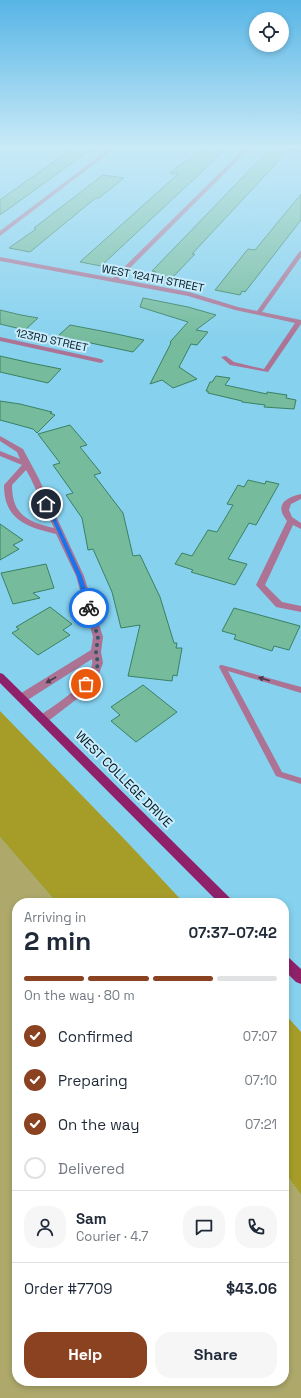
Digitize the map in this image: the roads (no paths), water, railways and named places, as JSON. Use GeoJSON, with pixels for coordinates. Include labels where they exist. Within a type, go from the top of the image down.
{"type":"FeatureCollection","features":[{"type":"Feature","properties":{"kind":"main road","name":"WEST COLLEGE DRIVE"},"geometry":{"type":"LineString","coordinates":[[0,677],[44,719],[221,898]]}},
{"type":"Feature","properties":{"kind":"main road"},"geometry":{"type":"LineString","coordinates":[[289,966],[301,978]]}},
{"type":"Feature","properties":{"kind":"street"},"geometry":{"type":"LineString","coordinates":[[0,234],[31,210]]}},
{"type":"Feature","properties":{"kind":"street"},"geometry":{"type":"LineString","coordinates":[[115,280],[185,210]]}},
{"type":"Feature","properties":{"kind":"street"},"geometry":{"type":"LineString","coordinates":[[258,314],[300,257]]}},
{"type":"Feature","properties":{"kind":"street","name":"WEST 124TH STREET"},"geometry":{"type":"LineString","coordinates":[[0,259],[189,294],[237,309],[300,322]]}},
{"type":"Feature","properties":{"kind":"street"},"geometry":{"type":"LineString","coordinates":[[224,357],[232,364],[266,371],[300,322]]}},
{"type":"Feature","properties":{"kind":"street","name":"123RD STREET"},"geometry":{"type":"LineString","coordinates":[[0,340],[101,361]]}},
{"type":"Feature","properties":{"kind":"street"},"geometry":{"type":"LineString","coordinates":[[0,438],[20,451],[27,464],[80,576],[98,637],[96,652],[98,664],[94,676],[78,692],[44,719]]}},
{"type":"Feature","properties":{"kind":"street"},"geometry":{"type":"LineString","coordinates":[[0,453],[27,464]]}},
{"type":"Feature","properties":{"kind":"street"},"geometry":{"type":"LineString","coordinates":[[27,464],[8,486],[9,502],[21,519],[39,527],[58,532]]}},
{"type":"Feature","properties":{"kind":"street"},"geometry":{"type":"LineString","coordinates":[[301,496],[292,498],[284,507],[286,517],[301,526]]}},
{"type":"Feature","properties":{"kind":"street"},"geometry":{"type":"LineString","coordinates":[[291,521],[260,585],[279,605],[301,609]]}},
{"type":"Feature","properties":{"kind":"street"},"geometry":{"type":"LineString","coordinates":[[22,698],[96,652]]}},
{"type":"Feature","properties":{"kind":"lane"},"geometry":{"type":"LineString","coordinates":[[301,690],[222,667],[280,774],[301,781]]}}]}
